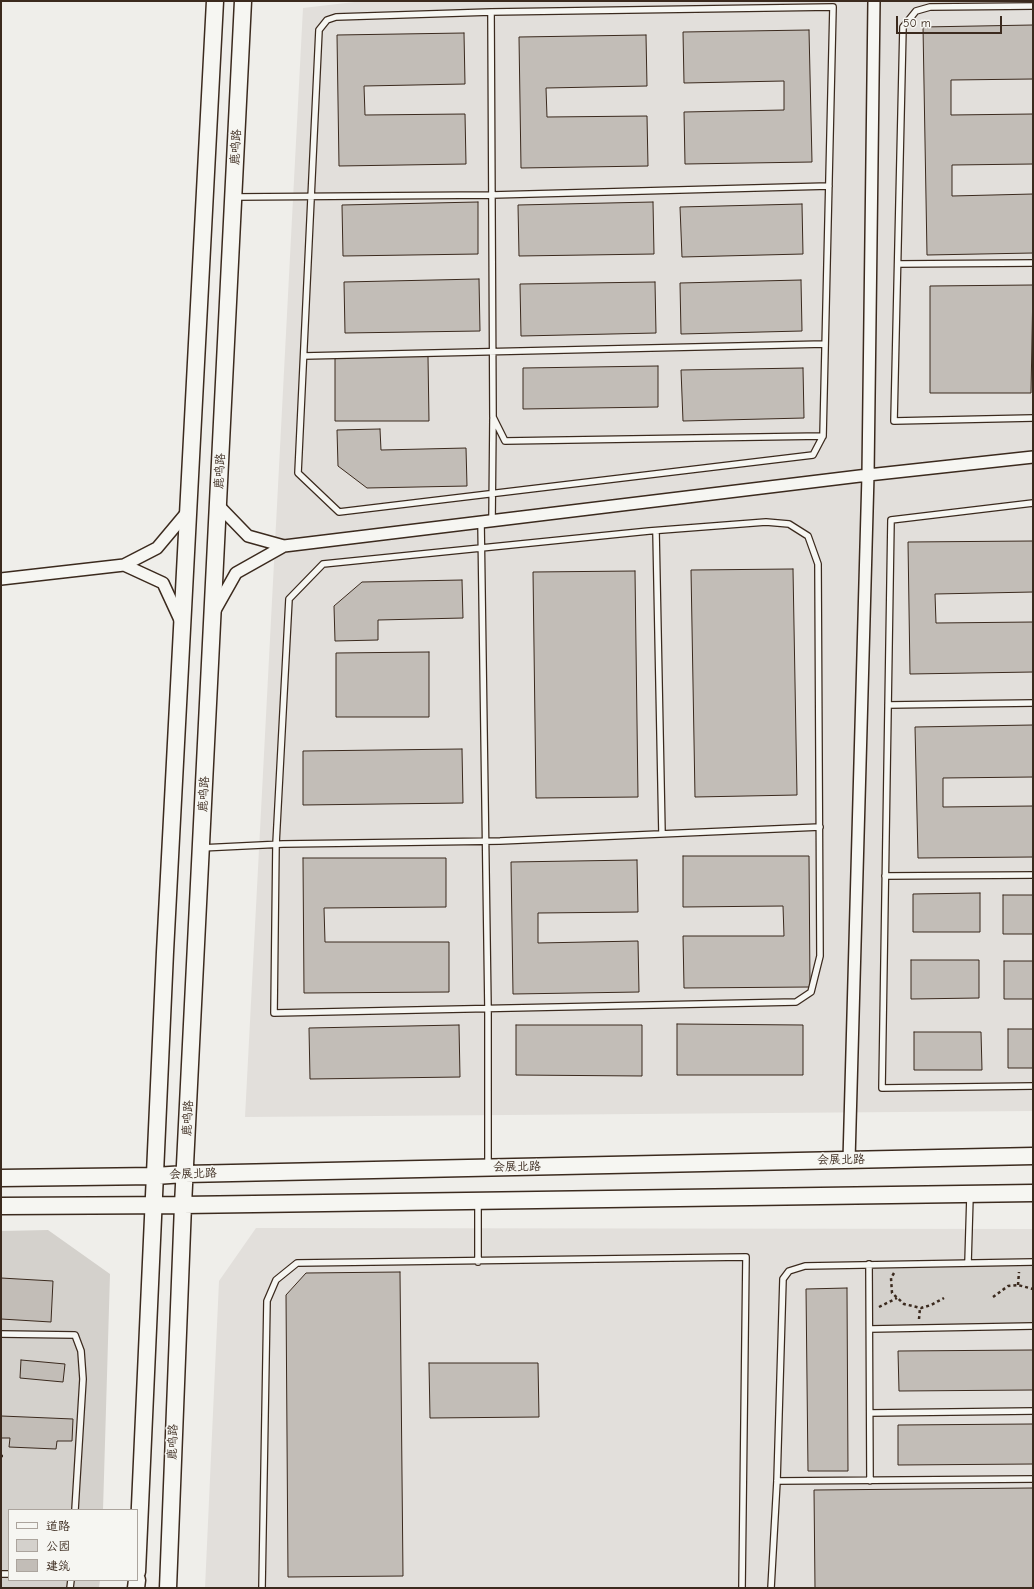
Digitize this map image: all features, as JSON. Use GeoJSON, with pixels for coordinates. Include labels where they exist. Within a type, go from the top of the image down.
{"type":"FeatureCollection","features":[{"type":"Feature","properties":{"kind":"main road"},"geometry":{"type":"LineString","coordinates":[[138,1550],[182,624],[214,1]]}},
{"type":"Feature","properties":{"kind":"main road","name":"鹿鸣路"},"geometry":{"type":"LineString","coordinates":[[168,1588],[183,1205],[243,1]]}},
{"type":"Feature","properties":{"kind":"main road","name":"会展北路"},"geometry":{"type":"LineString","coordinates":[[1,1178],[155,1176],[488,1167],[1033,1156]]}},
{"type":"Feature","properties":{"kind":"main road"},"geometry":{"type":"LineString","coordinates":[[1,1206],[478,1201],[1033,1192]]}},
{"type":"Feature","properties":{"kind":"street"},"geometry":{"type":"LineString","coordinates":[[849,1160],[868,475],[874,1]]}},
{"type":"Feature","properties":{"kind":"street"},"geometry":{"type":"LineString","coordinates":[[218,505],[248,536],[284,546],[868,475],[1033,457]]}},
{"type":"Feature","properties":{"kind":"street"},"geometry":{"type":"LineString","coordinates":[[1,579],[124,565],[157,548],[188,512]]}},
{"type":"Feature","properties":{"kind":"street"},"geometry":{"type":"LineString","coordinates":[[213,614],[236,573],[284,546]]}},
{"type":"Feature","properties":{"kind":"street"},"geometry":{"type":"LineString","coordinates":[[124,565],[163,583],[182,624]]}},
{"type":"Feature","properties":{"kind":"lane"},"geometry":{"type":"LineString","coordinates":[[1033,6],[930,7],[916,11],[903,27],[894,421],[1033,418]]}},
{"type":"Feature","properties":{"kind":"lane"},"geometry":{"type":"LineString","coordinates":[[832,7],[829,186],[823,436],[813,455],[339,512],[298,473],[319,30],[327,20],[336,17],[491,12],[832,7]]}},
{"type":"Feature","properties":{"kind":"lane"},"geometry":{"type":"LineString","coordinates":[[488,1167],[488,1009],[481,548],[493,494],[491,12]]}},
{"type":"Feature","properties":{"kind":"lane"},"geometry":{"type":"LineString","coordinates":[[233,197],[492,195],[829,186]]}},
{"type":"Feature","properties":{"kind":"lane"},"geometry":{"type":"LineString","coordinates":[[898,264],[1033,263]]}},
{"type":"Feature","properties":{"kind":"lane"},"geometry":{"type":"LineString","coordinates":[[304,356],[825,344]]}},
{"type":"Feature","properties":{"kind":"lane"},"geometry":{"type":"LineString","coordinates":[[493,416],[505,441],[823,436]]}},
{"type":"Feature","properties":{"kind":"lane"},"geometry":{"type":"LineString","coordinates":[[1033,503],[891,520],[882,1088],[1033,1086]]}},
{"type":"Feature","properties":{"kind":"lane"},"geometry":{"type":"LineString","coordinates":[[766,522],[789,524],[808,536],[818,564],[820,956],[811,992],[796,1002],[274,1013],[276,844],[289,599],[323,564],[656,531],[766,522]]}},
{"type":"Feature","properties":{"kind":"lane"},"geometry":{"type":"LineString","coordinates":[[656,531],[662,834]]}},
{"type":"Feature","properties":{"kind":"lane"},"geometry":{"type":"LineString","coordinates":[[888,705],[1033,704]]}},
{"type":"Feature","properties":{"kind":"lane"},"geometry":{"type":"LineString","coordinates":[[201,848],[276,844],[486,841],[820,827]]}},
{"type":"Feature","properties":{"kind":"lane"},"geometry":{"type":"LineString","coordinates":[[886,876],[1033,875]]}},
{"type":"Feature","properties":{"kind":"lane"},"geometry":{"type":"LineString","coordinates":[[968,1263],[970,1193]]}},
{"type":"Feature","properties":{"kind":"lane"},"geometry":{"type":"LineString","coordinates":[[478,1201],[478,1262]]}},
{"type":"Feature","properties":{"kind":"lane"},"geometry":{"type":"LineString","coordinates":[[262,1588],[266,1301],[276,1280],[296,1263],[746,1258],[742,1588]]}},
{"type":"Feature","properties":{"kind":"lane"},"geometry":{"type":"LineString","coordinates":[[771,1588],[777,1481],[783,1279],[789,1271],[805,1266],[1033,1262]]}},
{"type":"Feature","properties":{"kind":"lane"},"geometry":{"type":"LineString","coordinates":[[870,1264],[870,1481]]}},
{"type":"Feature","properties":{"kind":"lane"},"geometry":{"type":"LineString","coordinates":[[870,1330],[1033,1326]]}},
{"type":"Feature","properties":{"kind":"lane"},"geometry":{"type":"LineString","coordinates":[[1,1334],[75,1335],[81,1351],[83,1379],[75,1509]]}},
{"type":"Feature","properties":{"kind":"lane"},"geometry":{"type":"LineString","coordinates":[[870,1413],[1033,1411]]}},
{"type":"Feature","properties":{"kind":"lane"},"geometry":{"type":"LineString","coordinates":[[777,1481],[1033,1479]]}},
{"type":"Feature","properties":{"kind":"path"},"geometry":{"type":"LineString","coordinates":[[1018,1285],[1019,1262]]}},
{"type":"Feature","properties":{"kind":"path"},"geometry":{"type":"LineString","coordinates":[[899,1264],[891,1278],[892,1293],[904,1304],[921,1308],[932,1306],[944,1298]]}},
{"type":"Feature","properties":{"kind":"path"},"geometry":{"type":"LineString","coordinates":[[993,1297],[1008,1286],[1018,1285],[1033,1289]]}},
{"type":"Feature","properties":{"kind":"path"},"geometry":{"type":"LineString","coordinates":[[870,1311],[897,1298]]}},
{"type":"Feature","properties":{"kind":"shaded area"},"geometry":{"type":"Polygon","coordinates":[[[363,1],[1033,1],[1033,1111],[245,1117],[303,8],[363,1]]]}},
{"type":"Feature","properties":{"kind":"shaded area"},"geometry":{"type":"Polygon","coordinates":[[[256,1228],[1033,1229],[1033,1588],[205,1588],[219,1281],[256,1228]]]}},
{"type":"Feature","properties":{"kind":"green space"},"geometry":{"type":"Polygon","coordinates":[[[48,1230],[110,1274],[103,1509],[8,1509],[8,1581],[100,1581],[99,1588],[1,1588],[1,1231],[48,1230]]]}},
{"type":"Feature","properties":{"kind":"green space"},"geometry":{"type":"Polygon","coordinates":[[[1033,1262],[1033,1326],[870,1329],[869,1265],[1033,1262]]]}},
{"type":"Feature","properties":{"kind":"building"},"geometry":{"type":"Polygon","coordinates":[[[1033,25],[1033,79],[951,80],[951,115],[1033,114],[1033,164],[952,165],[952,196],[1033,194],[1033,253],[927,255],[923,27],[1033,25]]]}},
{"type":"Feature","properties":{"kind":"building"},"geometry":{"type":"Polygon","coordinates":[[[809,30],[812,162],[685,164],[684,112],[784,110],[784,81],[684,83],[683,32],[809,30]]]}},
{"type":"Feature","properties":{"kind":"building"},"geometry":{"type":"Polygon","coordinates":[[[464,33],[465,84],[364,86],[365,115],[465,114],[466,164],[339,166],[337,35],[464,33]]]}},
{"type":"Feature","properties":{"kind":"building"},"geometry":{"type":"Polygon","coordinates":[[[646,35],[647,86],[546,88],[547,117],[647,116],[648,166],[521,168],[519,37],[646,35]]]}},
{"type":"Feature","properties":{"kind":"building"},"geometry":{"type":"Polygon","coordinates":[[[478,202],[478,254],[343,256],[342,205],[478,202]]]}},
{"type":"Feature","properties":{"kind":"building"},"geometry":{"type":"Polygon","coordinates":[[[653,202],[654,254],[519,256],[518,205],[653,202]]]}},
{"type":"Feature","properties":{"kind":"building"},"geometry":{"type":"Polygon","coordinates":[[[802,204],[803,254],[682,257],[680,207],[802,204]]]}},
{"type":"Feature","properties":{"kind":"building"},"geometry":{"type":"Polygon","coordinates":[[[479,279],[480,331],[345,333],[344,282],[479,279]]]}},
{"type":"Feature","properties":{"kind":"building"},"geometry":{"type":"Polygon","coordinates":[[[801,280],[802,331],[681,334],[680,283],[801,280]]]}},
{"type":"Feature","properties":{"kind":"building"},"geometry":{"type":"Polygon","coordinates":[[[655,282],[656,333],[521,336],[520,284],[655,282]]]}},
{"type":"Feature","properties":{"kind":"building"},"geometry":{"type":"Polygon","coordinates":[[[1033,285],[1031,393],[930,393],[930,286],[1033,285]]]}},
{"type":"Feature","properties":{"kind":"building"},"geometry":{"type":"Polygon","coordinates":[[[428,356],[429,421],[335,421],[335,357],[428,356]]]}},
{"type":"Feature","properties":{"kind":"building"},"geometry":{"type":"Polygon","coordinates":[[[658,366],[658,407],[523,409],[523,368],[658,366]]]}},
{"type":"Feature","properties":{"kind":"building"},"geometry":{"type":"Polygon","coordinates":[[[803,368],[804,418],[683,421],[681,370],[803,368]]]}},
{"type":"Feature","properties":{"kind":"building"},"geometry":{"type":"Polygon","coordinates":[[[380,429],[381,450],[466,448],[467,486],[367,488],[338,466],[337,430],[380,429]]]}},
{"type":"Feature","properties":{"kind":"building"},"geometry":{"type":"Polygon","coordinates":[[[1033,541],[1033,592],[935,594],[936,623],[1033,622],[1033,672],[910,674],[908,542],[1033,541]]]}},
{"type":"Feature","properties":{"kind":"building"},"geometry":{"type":"Polygon","coordinates":[[[793,569],[797,795],[695,797],[691,570],[793,569]]]}},
{"type":"Feature","properties":{"kind":"building"},"geometry":{"type":"Polygon","coordinates":[[[635,571],[638,797],[536,798],[533,572],[635,571]]]}},
{"type":"Feature","properties":{"kind":"building"},"geometry":{"type":"Polygon","coordinates":[[[462,580],[463,618],[378,620],[378,640],[335,641],[334,606],[362,582],[462,580]]]}},
{"type":"Feature","properties":{"kind":"building"},"geometry":{"type":"Polygon","coordinates":[[[429,652],[429,717],[336,717],[336,653],[429,652]]]}},
{"type":"Feature","properties":{"kind":"building"},"geometry":{"type":"Polygon","coordinates":[[[1033,725],[1033,777],[943,778],[943,807],[1033,806],[1033,857],[918,858],[915,727],[1033,725]]]}},
{"type":"Feature","properties":{"kind":"building"},"geometry":{"type":"Polygon","coordinates":[[[462,749],[463,803],[303,805],[303,751],[462,749]]]}},
{"type":"Feature","properties":{"kind":"building"},"geometry":{"type":"Polygon","coordinates":[[[683,856],[809,856],[810,987],[684,988],[683,936],[784,936],[783,906],[683,907],[683,856]]]}},
{"type":"Feature","properties":{"kind":"building"},"geometry":{"type":"Polygon","coordinates":[[[303,858],[446,858],[446,907],[324,908],[325,942],[449,942],[449,992],[304,993],[303,858]]]}},
{"type":"Feature","properties":{"kind":"building"},"geometry":{"type":"Polygon","coordinates":[[[637,860],[638,912],[538,913],[538,943],[638,941],[639,992],[513,994],[511,862],[637,860]]]}},
{"type":"Feature","properties":{"kind":"building"},"geometry":{"type":"Polygon","coordinates":[[[980,893],[980,932],[913,932],[913,894],[980,893]]]}},
{"type":"Feature","properties":{"kind":"building"},"geometry":{"type":"Polygon","coordinates":[[[1003,895],[1033,895],[1033,934],[1003,934],[1003,895]]]}},
{"type":"Feature","properties":{"kind":"building"},"geometry":{"type":"Polygon","coordinates":[[[911,960],[979,960],[979,998],[911,999],[911,960]]]}},
{"type":"Feature","properties":{"kind":"building"},"geometry":{"type":"Polygon","coordinates":[[[1004,961],[1033,961],[1033,999],[1004,999],[1004,961]]]}},
{"type":"Feature","properties":{"kind":"building"},"geometry":{"type":"Polygon","coordinates":[[[677,1024],[803,1025],[803,1075],[677,1075],[677,1024]]]}},
{"type":"Feature","properties":{"kind":"building"},"geometry":{"type":"Polygon","coordinates":[[[459,1025],[460,1077],[310,1079],[309,1028],[459,1025]]]}},
{"type":"Feature","properties":{"kind":"building"},"geometry":{"type":"Polygon","coordinates":[[[516,1025],[642,1025],[642,1076],[516,1075],[516,1025]]]}},
{"type":"Feature","properties":{"kind":"building"},"geometry":{"type":"Polygon","coordinates":[[[1008,1029],[1033,1029],[1033,1068],[1008,1068],[1008,1029]]]}},
{"type":"Feature","properties":{"kind":"building"},"geometry":{"type":"Polygon","coordinates":[[[914,1032],[981,1032],[982,1070],[914,1070],[914,1032]]]}},
{"type":"Feature","properties":{"kind":"building"},"geometry":{"type":"Polygon","coordinates":[[[400,1272],[403,1576],[288,1577],[286,1295],[306,1273],[400,1272]]]}},
{"type":"Feature","properties":{"kind":"building"},"geometry":{"type":"Polygon","coordinates":[[[1,1278],[53,1281],[51,1322],[1,1319],[1,1278]]]}},
{"type":"Feature","properties":{"kind":"building"},"geometry":{"type":"Polygon","coordinates":[[[847,1288],[848,1471],[808,1471],[806,1289],[847,1288]]]}},
{"type":"Feature","properties":{"kind":"building"},"geometry":{"type":"Polygon","coordinates":[[[1033,1350],[1033,1390],[899,1391],[898,1351],[1033,1350]]]}},
{"type":"Feature","properties":{"kind":"building"},"geometry":{"type":"Polygon","coordinates":[[[21,1360],[65,1364],[63,1382],[20,1378],[21,1360]]]}},
{"type":"Feature","properties":{"kind":"building"},"geometry":{"type":"Polygon","coordinates":[[[429,1363],[538,1363],[539,1417],[430,1418],[429,1363]]]}},
{"type":"Feature","properties":{"kind":"building"},"geometry":{"type":"Polygon","coordinates":[[[1,1416],[73,1419],[72,1441],[57,1441],[56,1449],[9,1447],[10,1438],[1,1438],[1,1416]]]}},
{"type":"Feature","properties":{"kind":"building"},"geometry":{"type":"Polygon","coordinates":[[[1033,1424],[1033,1464],[898,1465],[898,1425],[1033,1424]]]}},
{"type":"Feature","properties":{"kind":"building"},"geometry":{"type":"Polygon","coordinates":[[[1033,1488],[1033,1588],[815,1588],[814,1490],[1033,1488]]]}}]}
